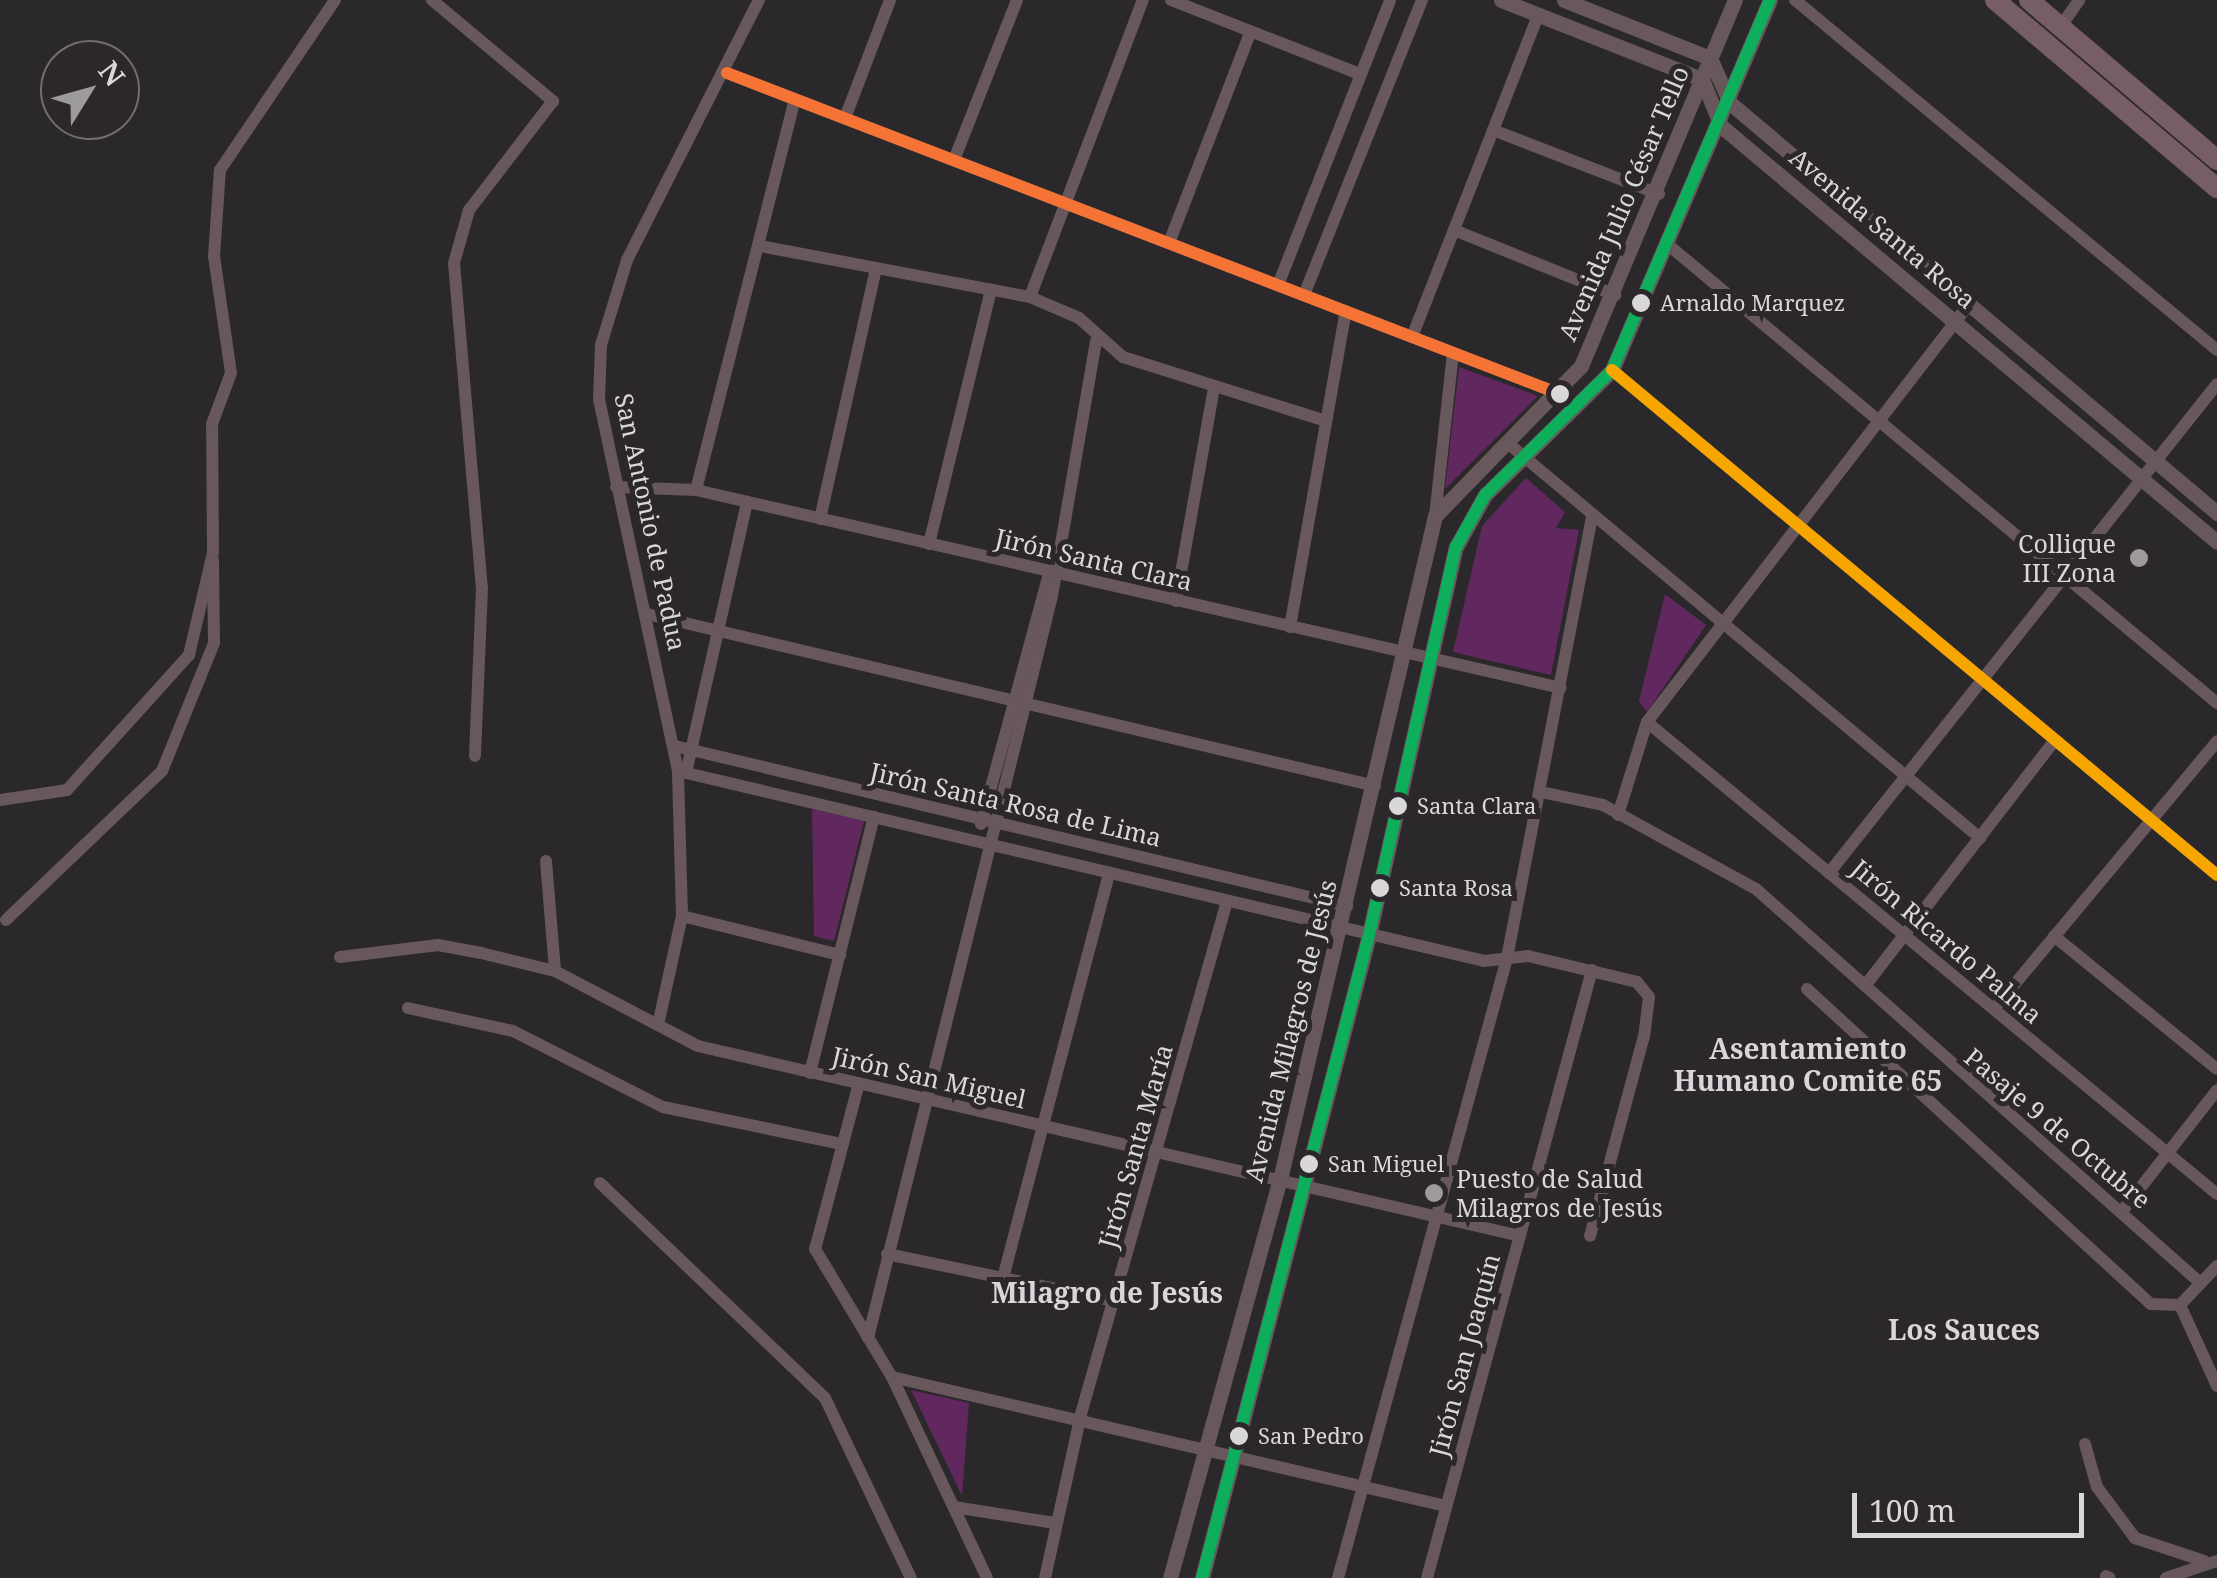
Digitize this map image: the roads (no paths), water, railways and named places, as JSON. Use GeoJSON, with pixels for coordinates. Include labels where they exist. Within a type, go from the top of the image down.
{"type":"FeatureCollection","features":[{"type":"Feature","properties":{"kind":"main road"},"geometry":{"type":"LineString","coordinates":[[1995,0],[2217,188]]}},
{"type":"Feature","properties":{"kind":"main road"},"geometry":{"type":"LineString","coordinates":[[2029,0],[2217,160]]}},
{"type":"Feature","properties":{"kind":"street"},"geometry":{"type":"LineString","coordinates":[[6,920],[150,792],[214,643],[212,424],[231,373],[214,257],[220,170],[336,0]]}},
{"type":"Feature","properties":{"kind":"street"},"geometry":{"type":"LineString","coordinates":[[432,0],[553,101],[469,210],[454,263],[482,588],[475,756]]}},
{"type":"Feature","properties":{"kind":"street","name":"San Antonio de Padua"},"geometry":{"type":"LineString","coordinates":[[658,1025],[682,916],[682,772],[599,400],[601,345],[627,260],[727,73],[759,0]]}},
{"type":"Feature","properties":{"kind":"street"},"geometry":{"type":"LineString","coordinates":[[845,118],[890,0]]}},
{"type":"Feature","properties":{"kind":"street"},"geometry":{"type":"LineString","coordinates":[[954,160],[1017,0]]}},
{"type":"Feature","properties":{"kind":"street"},"geometry":{"type":"LineString","coordinates":[[1030,297],[1143,0]]}},
{"type":"Feature","properties":{"kind":"street"},"geometry":{"type":"LineString","coordinates":[[1170,0],[1360,74]]}},
{"type":"Feature","properties":{"kind":"street"},"geometry":{"type":"LineString","coordinates":[[1278,285],[1390,0]]}},
{"type":"Feature","properties":{"kind":"street"},"geometry":{"type":"LineString","coordinates":[[1304,295],[1422,0]]}},
{"type":"Feature","properties":{"kind":"street"},"geometry":{"type":"LineString","coordinates":[[1501,0],[1702,79]]}},
{"type":"Feature","properties":{"kind":"street"},"geometry":{"type":"LineString","coordinates":[[1564,0],[1710,58]]}},
{"type":"Feature","properties":{"kind":"street","name":"Avenida Julio César Tello"},"geometry":{"type":"LineString","coordinates":[[1452,497],[1560,394],[1615,295],[1735,0]]}},
{"type":"Feature","properties":{"kind":"street"},"geometry":{"type":"LineString","coordinates":[[1202,1578],[1308,1181],[1467,522],[1612,370],[1721,126],[1770,0]]}},
{"type":"Feature","properties":{"kind":"street"},"geometry":{"type":"LineString","coordinates":[[1794,0],[2217,350]]}},
{"type":"Feature","properties":{"kind":"street"},"geometry":{"type":"LineString","coordinates":[[2061,26],[2079,0]]}},
{"type":"Feature","properties":{"kind":"street"},"geometry":{"type":"LineString","coordinates":[[1412,337],[1538,15]]}},
{"type":"Feature","properties":{"kind":"street"},"geometry":{"type":"LineString","coordinates":[[1169,243],[1251,32]]}},
{"type":"Feature","properties":{"kind":"street","name":"Avenida Santa Rosa"},"geometry":{"type":"LineString","coordinates":[[1710,58],[1730,103],[2217,513]]}},
{"type":"Feature","properties":{"kind":"street"},"geometry":{"type":"LineString","coordinates":[[727,73],[1560,394]]}},
{"type":"Feature","properties":{"kind":"street","name":"Avenida Santa Rosa"},"geometry":{"type":"LineString","coordinates":[[1702,79],[1721,126],[2217,542]]}},
{"type":"Feature","properties":{"kind":"street"},"geometry":{"type":"LineString","coordinates":[[696,490],[795,99]]}},
{"type":"Feature","properties":{"kind":"street"},"geometry":{"type":"LineString","coordinates":[[1493,130],[1659,194]]}},
{"type":"Feature","properties":{"kind":"street"},"geometry":{"type":"LineString","coordinates":[[1454,230],[1615,295]]}},
{"type":"Feature","properties":{"kind":"street"},"geometry":{"type":"LineString","coordinates":[[1666,243],[2217,702]]}},
{"type":"Feature","properties":{"kind":"street"},"geometry":{"type":"LineString","coordinates":[[760,246],[1030,297],[1080,318],[1096,341],[1214,388],[1326,421]]}},
{"type":"Feature","properties":{"kind":"street"},"geometry":{"type":"LineString","coordinates":[[820,519],[876,268]]}},
{"type":"Feature","properties":{"kind":"street"},"geometry":{"type":"LineString","coordinates":[[929,544],[991,290]]}},
{"type":"Feature","properties":{"kind":"street"},"geometry":{"type":"LineString","coordinates":[[1618,815],[1648,722],[1719,620],[1969,304]]}},
{"type":"Feature","properties":{"kind":"street"},"geometry":{"type":"LineString","coordinates":[[1290,627],[1346,311]]}},
{"type":"Feature","properties":{"kind":"street"},"geometry":{"type":"LineString","coordinates":[[868,1338],[984,860],[994,844],[1026,704],[1096,341]]}},
{"type":"Feature","properties":{"kind":"street"},"geometry":{"type":"LineString","coordinates":[[1435,516],[1453,353]]}},
{"type":"Feature","properties":{"kind":"street"},"geometry":{"type":"LineString","coordinates":[[1612,370],[2217,876]]}},
{"type":"Feature","properties":{"kind":"street"},"geometry":{"type":"LineString","coordinates":[[1829,872],[2217,384]]}},
{"type":"Feature","properties":{"kind":"street"},"geometry":{"type":"LineString","coordinates":[[1176,601],[1214,388]]}},
{"type":"Feature","properties":{"kind":"street"},"geometry":{"type":"LineString","coordinates":[[1510,444],[1592,518],[1980,838]]}},
{"type":"Feature","properties":{"kind":"street","name":"Jirón Santa Clara"},"geometry":{"type":"LineString","coordinates":[[616,487],[696,490],[1561,688]]}},
{"type":"Feature","properties":{"kind":"street","name":"Avenida Milagros de Jesús"},"geometry":{"type":"LineString","coordinates":[[1170,1578],[1282,1174],[1435,516],[1452,497]]}},
{"type":"Feature","properties":{"kind":"street"},"geometry":{"type":"LineString","coordinates":[[682,772],[692,750],[748,502]]}},
{"type":"Feature","properties":{"kind":"street"},"geometry":{"type":"LineString","coordinates":[[1338,1578],[1442,1216],[1507,958],[1592,518]]}},
{"type":"Feature","properties":{"kind":"street"},"geometry":{"type":"LineString","coordinates":[[0,800],[68,790],[149,706],[189,655],[213,553]]}},
{"type":"Feature","properties":{"kind":"street"},"geometry":{"type":"LineString","coordinates":[[984,860],[979,840],[982,819],[1011,700],[1050,572]]}},
{"type":"Feature","properties":{"kind":"street"},"geometry":{"type":"LineString","coordinates":[[647,614],[1375,786]]}},
{"type":"Feature","properties":{"kind":"street","name":"Jirón Ricardo Palma"},"geometry":{"type":"LineString","coordinates":[[1648,722],[2217,1194]]}},
{"type":"Feature","properties":{"kind":"street"},"geometry":{"type":"LineString","coordinates":[[1868,982],[2055,740]]}},
{"type":"Feature","properties":{"kind":"street"},"geometry":{"type":"LineString","coordinates":[[1994,1009],[2217,741]]}},
{"type":"Feature","properties":{"kind":"street","name":"Jirón Santa Rosa de Lima"},"geometry":{"type":"LineString","coordinates":[[675,746],[1347,906]]}},
{"type":"Feature","properties":{"kind":"street","name":"Jirón Santa Rosa de Lima"},"geometry":{"type":"LineString","coordinates":[[682,772],[1369,935],[1592,970],[1637,982],[1649,997],[1630,1105],[1590,1236]]}},
{"type":"Feature","properties":{"kind":"street","name":"Pasaje 9 de Octubre"},"geometry":{"type":"LineString","coordinates":[[1540,792],[1618,815],[1756,889],[1868,982],[1967,1085],[2123,1210],[2197,1280]]}},
{"type":"Feature","properties":{"kind":"street"},"geometry":{"type":"LineString","coordinates":[[810,1073],[874,818]]}},
{"type":"Feature","properties":{"kind":"street"},"geometry":{"type":"LineString","coordinates":[[546,862],[554,972]]}},
{"type":"Feature","properties":{"kind":"street"},"geometry":{"type":"LineString","coordinates":[[1002,1278],[1108,873]]}},
{"type":"Feature","properties":{"kind":"street","name":"Jirón Santa María"},"geometry":{"type":"LineString","coordinates":[[1045,1578],[1081,1414],[1160,1152],[1227,901]]}},
{"type":"Feature","properties":{"kind":"street"},"geometry":{"type":"LineString","coordinates":[[682,916],[840,955]]}},
{"type":"Feature","properties":{"kind":"street"},"geometry":{"type":"LineString","coordinates":[[2054,936],[2217,1069]]}},
{"type":"Feature","properties":{"kind":"street","name":"Jirón San Miguel"},"geometry":{"type":"LineString","coordinates":[[340,958],[438,945],[554,972],[698,1046],[1160,1152],[1282,1174],[1520,1236]]}},
{"type":"Feature","properties":{"kind":"street","name":"Jirón San Joaquín"},"geometry":{"type":"LineString","coordinates":[[1427,1578],[1592,970]]}},
{"type":"Feature","properties":{"kind":"street"},"geometry":{"type":"LineString","coordinates":[[1807,989],[2150,1304],[2180,1305]]}},
{"type":"Feature","properties":{"kind":"street"},"geometry":{"type":"LineString","coordinates":[[408,1008],[513,1031],[663,1107],[842,1144]]}},
{"type":"Feature","properties":{"kind":"street"},"geometry":{"type":"LineString","coordinates":[[858,1083],[815,1249],[892,1377],[988,1578]]}},
{"type":"Feature","properties":{"kind":"street"},"geometry":{"type":"LineString","coordinates":[[2123,1210],[2217,1090]]}},
{"type":"Feature","properties":{"kind":"street"},"geometry":{"type":"LineString","coordinates":[[600,1182],[825,1398],[911,1578]]}},
{"type":"Feature","properties":{"kind":"street"},"geometry":{"type":"LineString","coordinates":[[887,1254],[1113,1301]]}},
{"type":"Feature","properties":{"kind":"street"},"geometry":{"type":"LineString","coordinates":[[2180,1305],[2197,1280],[2217,1266]]}},
{"type":"Feature","properties":{"kind":"street"},"geometry":{"type":"LineString","coordinates":[[2180,1305],[2217,1386]]}},
{"type":"Feature","properties":{"kind":"street"},"geometry":{"type":"LineString","coordinates":[[892,1377],[1081,1414],[1446,1506]]}},
{"type":"Feature","properties":{"kind":"street"},"geometry":{"type":"LineString","coordinates":[[2085,1444],[2097,1488],[2135,1538],[2210,1561]]}},
{"type":"Feature","properties":{"kind":"street"},"geometry":{"type":"LineString","coordinates":[[954,1507],[1055,1524]]}},
{"type":"Feature","properties":{"kind":"street"},"geometry":{"type":"LineString","coordinates":[[2166,1578],[2210,1561]]}},
{"type":"Feature","properties":{"kind":"place","name":"Arnaldo Marquez"},"geometry":{"type":"Point","coordinates":[1641,303]}},
{"type":"Feature","properties":{"kind":"place","name":"Collique III Zona"},"geometry":{"type":"Point","coordinates":[2139,558]}},
{"type":"Feature","properties":{"kind":"place","name":"Santa Clara"},"geometry":{"type":"Point","coordinates":[1398,806]}},
{"type":"Feature","properties":{"kind":"place","name":"Santa Rosa"},"geometry":{"type":"Point","coordinates":[1380,888]}},
{"type":"Feature","properties":{"kind":"place","name":"San Miguel"},"geometry":{"type":"Point","coordinates":[1309,1164]}},
{"type":"Feature","properties":{"kind":"place","name":"Puesto de Salud Milagros de Jesús"},"geometry":{"type":"Point","coordinates":[1434,1193]}},
{"type":"Feature","properties":{"kind":"place","name":"San Pedro"},"geometry":{"type":"Point","coordinates":[1239,1436]}},
{"type":"Feature","properties":{"kind":"district","name":"Asentamiento Humano Comite 65"},"geometry":{"type":"Point","coordinates":[1808,1064]}},
{"type":"Feature","properties":{"kind":"district","name":"Milagro de Jesús"},"geometry":{"type":"Point","coordinates":[1107,1292]}},
{"type":"Feature","properties":{"kind":"district","name":"Los Sauces"},"geometry":{"type":"Point","coordinates":[1964,1329]}}]}
